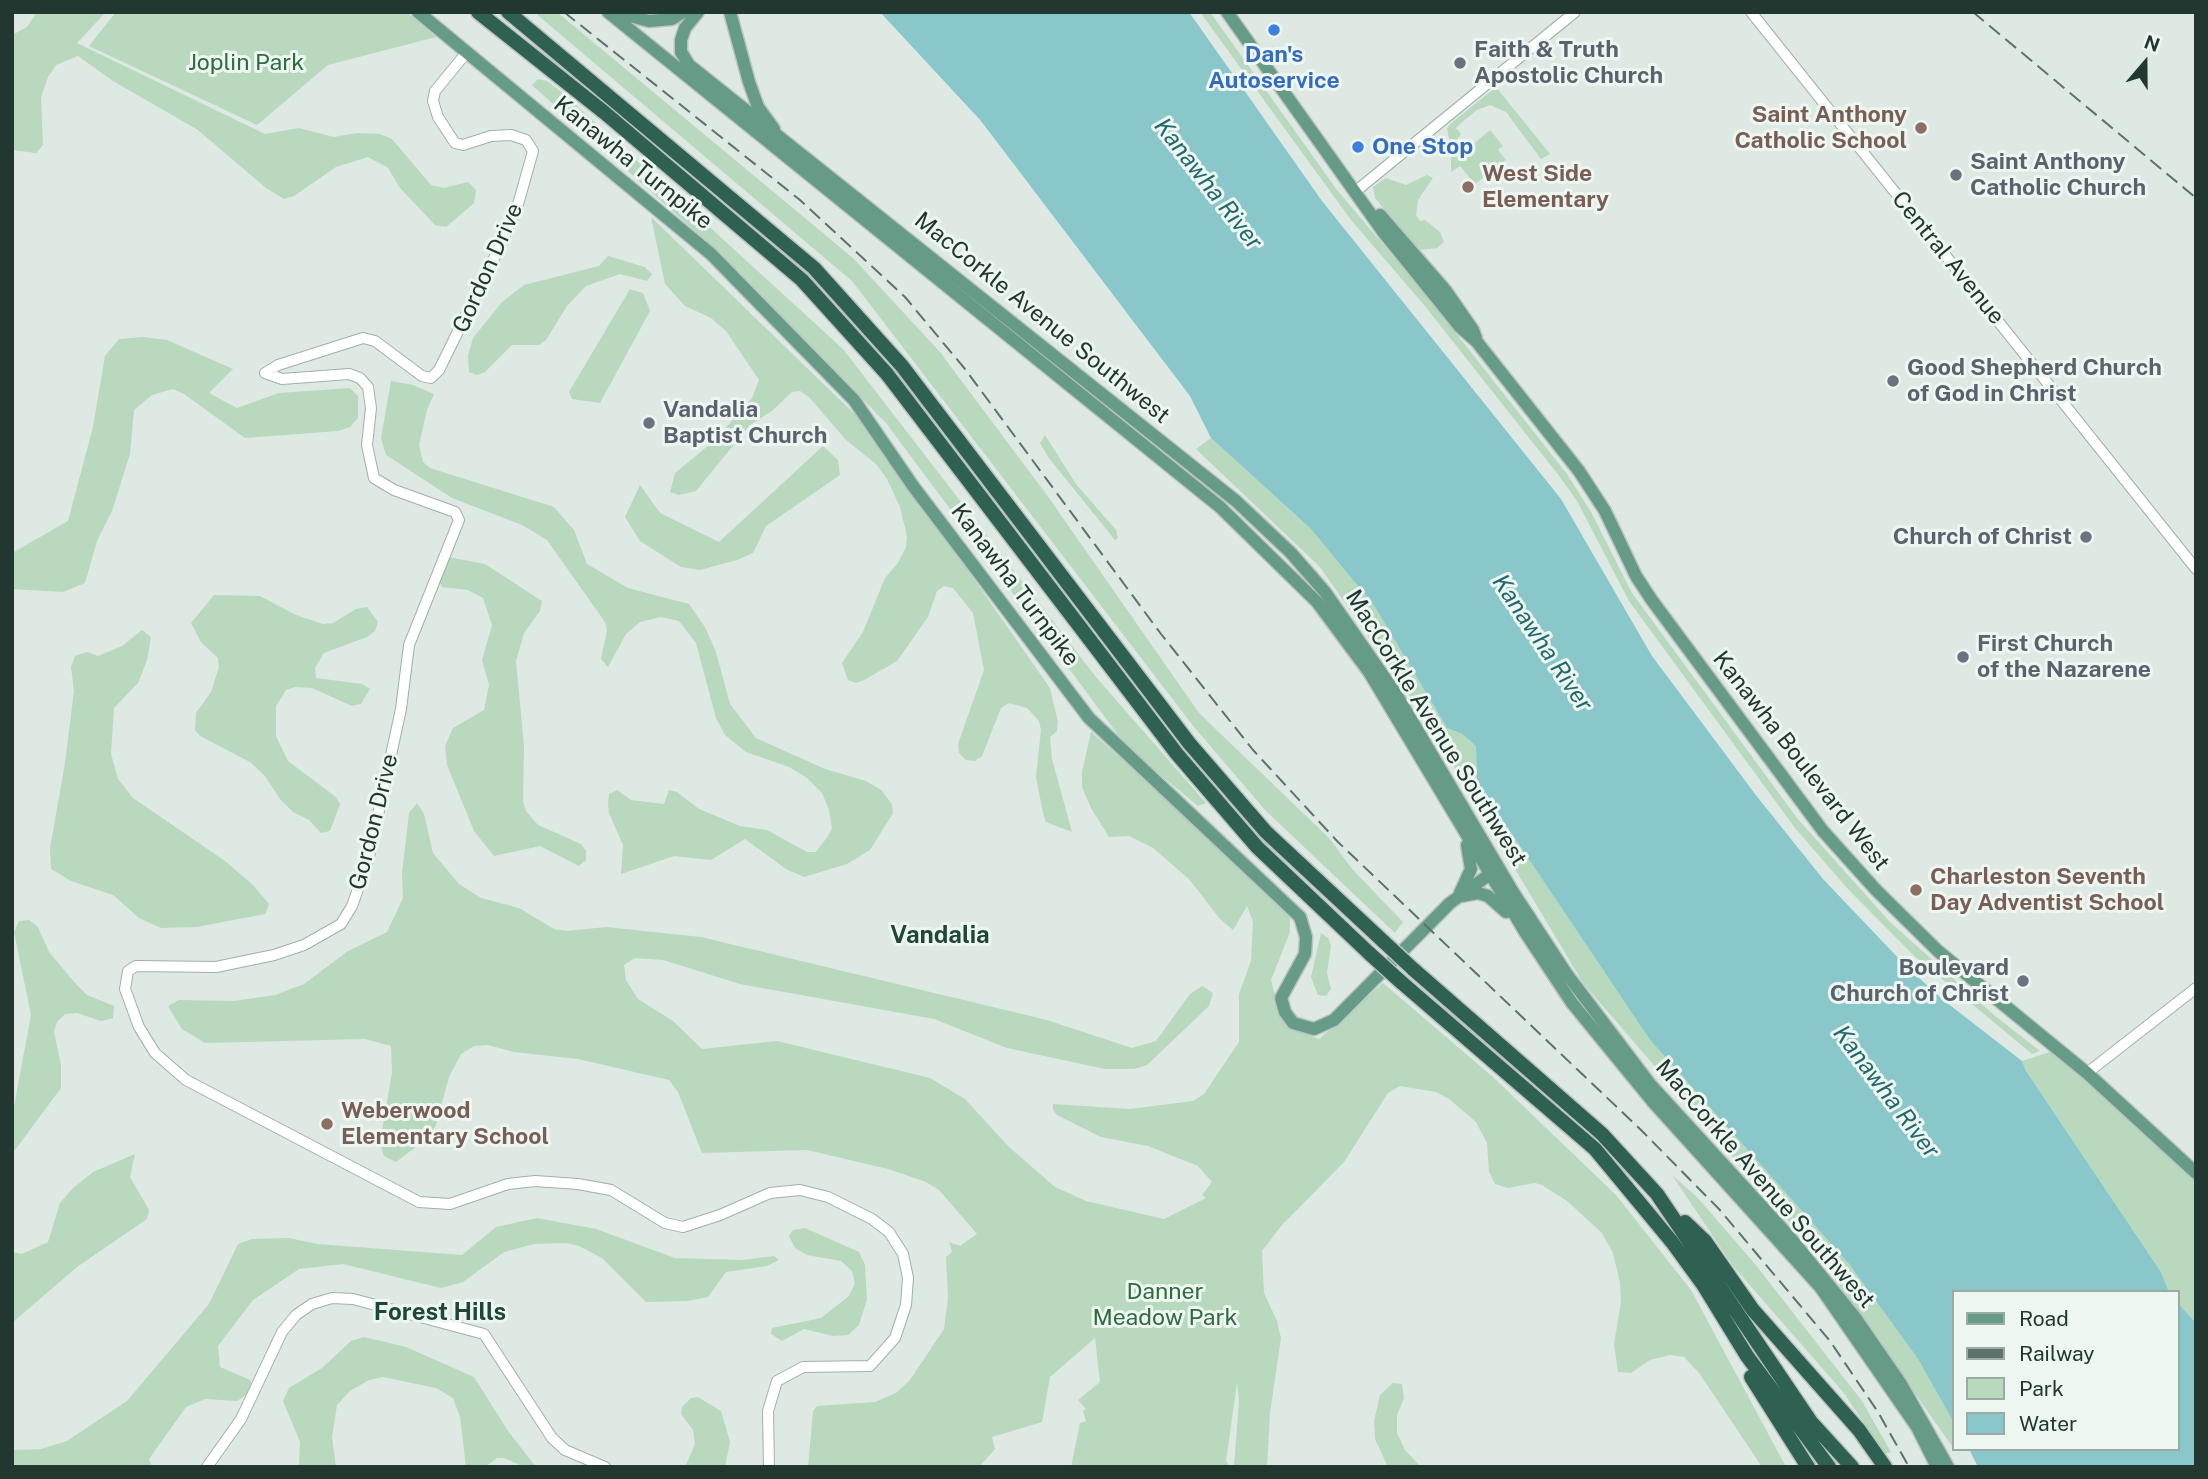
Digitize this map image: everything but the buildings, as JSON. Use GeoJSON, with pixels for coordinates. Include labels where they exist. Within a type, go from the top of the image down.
{"type":"FeatureCollection","features":[{"type":"Feature","properties":{"kind":"highway"},"geometry":{"type":"LineString","coordinates":[[478,12],[605,113],[802,280],[887,374],[1177,754],[1257,847],[1401,982],[1595,1149],[1641,1202],[1704,1286],[1747,1356],[1829,1467]]}},
{"type":"Feature","properties":{"kind":"highway"},"geometry":{"type":"LineString","coordinates":[[508,12],[814,268],[902,366],[1189,743],[1266,832],[1413,969],[1602,1134],[1704,1241],[1753,1310],[1859,1430],[1885,1467]]}},
{"type":"Feature","properties":{"kind":"highway"},"geometry":{"type":"LineString","coordinates":[[1657,1194],[1811,1422],[1852,1467]]}},
{"type":"Feature","properties":{"kind":"highway"},"geometry":{"type":"LineString","coordinates":[[1704,1286],[1735,1352],[1808,1467]]}},
{"type":"Feature","properties":{"kind":"main road","name":"Kanawha Turnpike"},"geometry":{"type":"LineString","coordinates":[[418,12],[711,254],[854,400],[912,486],[1089,718],[1300,917],[1306,937],[1305,954],[1281,998],[1285,1012],[1293,1023],[1314,1029],[1334,1020],[1458,897],[1495,870]]}},
{"type":"Feature","properties":{"kind":"main road","name":"MacCorkle Avenue Southwest"},"geometry":{"type":"LineString","coordinates":[[608,12],[696,77],[1198,489],[1276,558],[1339,627],[1435,783],[1604,1026],[1650,1084],[1788,1235],[1854,1316],[1901,1384],[1948,1467]]}},
{"type":"Feature","properties":{"kind":"main road"},"geometry":{"type":"LineString","coordinates":[[615,12],[649,21],[691,14]]}},
{"type":"Feature","properties":{"kind":"main road"},"geometry":{"type":"LineString","coordinates":[[643,12],[666,12]]}},
{"type":"Feature","properties":{"kind":"main road"},"geometry":{"type":"LineString","coordinates":[[730,12],[749,82],[769,124],[794,149]]}},
{"type":"Feature","properties":{"kind":"main road","name":"Kanawha Boulevard West"},"geometry":{"type":"LineString","coordinates":[[1227,12],[1356,191],[1366,198],[1446,291],[1473,330],[1477,342],[1580,471],[1605,511],[1636,576],[1651,599],[1823,831],[1876,890],[1938,951],[2087,1073],[2196,1173]]}},
{"type":"Feature","properties":{"kind":"main road"},"geometry":{"type":"LineString","coordinates":[[691,14],[682,33],[681,47],[696,77]]}},
{"type":"Feature","properties":{"kind":"main road"},"geometry":{"type":"LineString","coordinates":[[741,114],[749,82]]}},
{"type":"Feature","properties":{"kind":"main road","name":"MacCorkle Avenue Southwest"},"geometry":{"type":"LineString","coordinates":[[741,114],[794,149],[886,219],[1226,493],[1291,553],[1325,592],[1363,644],[1495,870],[1545,963],[1619,1062],[1821,1288],[1917,1427],[1937,1467]]}},
{"type":"Feature","properties":{"kind":"main road"},"geometry":{"type":"LineString","coordinates":[[1435,783],[1471,855],[1471,869],[1458,897]]}},
{"type":"Feature","properties":{"kind":"main road"},"geometry":{"type":"LineString","coordinates":[[1458,897],[1478,893],[1493,898],[1545,963]]}},
{"type":"Feature","properties":{"kind":"street"},"geometry":{"type":"LineString","coordinates":[[1356,191],[1575,12]]}},
{"type":"Feature","properties":{"kind":"street","name":"Central Avenue"},"geometry":{"type":"LineString","coordinates":[[1751,12],[2196,569]]}},
{"type":"Feature","properties":{"kind":"street","name":"Gordon Drive"},"geometry":{"type":"LineString","coordinates":[[467,52],[441,81],[433,101],[438,117],[455,143],[463,145],[500,135],[530,143],[533,151],[519,201],[436,375],[431,378],[422,376],[375,341],[363,338],[278,365],[265,373],[282,379],[349,374],[360,378],[368,387],[371,408],[367,444],[374,478],[394,490],[455,512],[459,520],[409,645],[401,709],[371,848],[352,906],[341,924],[304,945],[274,955],[216,967],[136,966],[128,971],[125,989],[139,1027],[155,1053],[186,1080],[419,1202],[450,1204],[508,1184],[526,1182],[591,1185],[623,1196],[665,1223],[683,1227],[720,1215],[770,1193],[800,1190],[828,1197],[873,1219],[889,1233],[903,1254],[908,1278],[906,1305],[895,1338],[870,1366],[812,1366],[787,1373],[777,1381],[768,1411],[769,1467]]}},
{"type":"Feature","properties":{"kind":"street"},"geometry":{"type":"LineString","coordinates":[[2087,1073],[2196,988]]}},
{"type":"Feature","properties":{"kind":"street"},"geometry":{"type":"LineString","coordinates":[[207,1467],[241,1419],[282,1332],[296,1315],[312,1304],[331,1298],[354,1299],[484,1334],[552,1438],[565,1450],[604,1467]]}},
{"type":"Feature","properties":{"kind":"green space"},"geometry":{"type":"Polygon","coordinates":[[[37,12],[106,12],[77,43],[265,134],[299,128],[334,137],[357,133],[380,134],[392,139],[431,185],[444,188],[468,182],[476,190],[474,203],[446,227],[435,225],[400,188],[388,168],[368,157],[336,167],[294,196],[284,199],[266,188],[198,130],[113,81],[78,56],[56,65],[48,77],[41,97],[43,145],[36,153],[12,150],[12,35],[27,27],[37,12]]]}},
{"type":"Feature","properties":{"kind":"green space","name":"Joplin Park"},"geometry":{"type":"Polygon","coordinates":[[[116,12],[407,12],[436,37],[328,65],[257,125],[89,46],[116,12]]]}},
{"type":"Feature","properties":{"kind":"green space"},"geometry":{"type":"Polygon","coordinates":[[[534,12],[557,12],[853,258],[940,352],[1049,498],[1199,713],[1329,838],[1353,870],[1403,922],[1395,933],[1266,811],[1194,727],[852,281],[534,12]]]}},
{"type":"Feature","properties":{"kind":"green space"},"geometry":{"type":"Polygon","coordinates":[[[1200,12],[1210,12],[1337,190],[1425,294],[1567,474],[1591,512],[1632,593],[1797,818],[1890,922],[1994,1015],[2040,1051],[2032,1054],[1913,955],[1847,888],[1795,828],[1629,601],[1577,501],[1560,477],[1424,305],[1351,220],[1200,12]]]}},
{"type":"Feature","properties":{"kind":"green space"},"geometry":{"type":"Polygon","coordinates":[[[538,79],[547,81],[564,94],[843,349],[1096,677],[1206,803],[1198,806],[1128,748],[886,423],[726,259],[532,85],[538,79]]]}},
{"type":"Feature","properties":{"kind":"green space"},"geometry":{"type":"Polygon","coordinates":[[[1496,87],[1550,154],[1541,159],[1506,112],[1490,105],[1477,110],[1456,128],[1461,134],[1451,147],[1447,129],[1449,125],[1496,87]]]}},
{"type":"Feature","properties":{"kind":"green space"},"geometry":{"type":"Polygon","coordinates":[[[1490,130],[1503,146],[1498,150],[1506,160],[1475,184],[1460,166],[1451,172],[1451,156],[1460,158],[1461,154],[1454,149],[1458,143],[1465,151],[1490,130]]]}},
{"type":"Feature","properties":{"kind":"green space"},"geometry":{"type":"Polygon","coordinates":[[[1427,175],[1433,178],[1418,200],[1416,215],[1420,221],[1425,220],[1440,232],[1444,242],[1437,248],[1419,250],[1375,198],[1373,187],[1386,178],[1406,185],[1427,175]]]}},
{"type":"Feature","properties":{"kind":"green space"},"geometry":{"type":"Polygon","coordinates":[[[651,217],[867,426],[1050,688],[1058,722],[1057,731],[1050,737],[1052,759],[1072,832],[1046,822],[1036,777],[1041,730],[1039,721],[1027,708],[1009,703],[1001,708],[982,756],[975,761],[966,760],[959,753],[958,744],[984,670],[973,613],[953,588],[944,586],[937,591],[928,617],[897,661],[864,680],[856,683],[848,680],[842,663],[863,632],[885,578],[898,563],[906,547],[907,536],[900,507],[887,479],[876,464],[846,440],[809,397],[800,391],[792,392],[772,411],[750,425],[696,491],[679,495],[670,492],[675,473],[714,441],[752,398],[759,380],[726,331],[711,318],[685,306],[665,284],[651,217]]]}},
{"type":"Feature","properties":{"kind":"green space"},"geometry":{"type":"Polygon","coordinates":[[[608,256],[645,267],[652,274],[647,281],[620,274],[586,286],[567,306],[546,340],[539,345],[512,345],[485,372],[477,375],[469,372],[468,356],[473,338],[502,302],[524,285],[599,266],[608,256]]]}},
{"type":"Feature","properties":{"kind":"green space"},"geometry":{"type":"Polygon","coordinates":[[[630,289],[643,293],[650,311],[600,403],[572,399],[569,392],[630,289]]]}},
{"type":"Feature","properties":{"kind":"green space"},"geometry":{"type":"Polygon","coordinates":[[[143,337],[167,340],[233,369],[209,393],[237,408],[279,393],[350,388],[358,396],[358,418],[350,427],[338,431],[245,438],[184,394],[173,389],[152,395],[134,410],[130,454],[112,511],[97,541],[85,583],[63,592],[12,589],[12,553],[68,521],[93,427],[105,356],[119,339],[143,337]]]}},
{"type":"Feature","properties":{"kind":"green space"},"geometry":{"type":"Polygon","coordinates":[[[391,381],[413,385],[434,394],[427,410],[419,445],[423,462],[430,468],[554,507],[574,530],[587,564],[628,588],[689,604],[705,627],[716,652],[730,704],[756,738],[825,769],[866,781],[881,790],[892,804],[893,813],[870,850],[847,864],[804,877],[786,869],[745,839],[711,860],[674,856],[621,874],[623,845],[609,813],[608,803],[609,794],[617,790],[631,800],[664,804],[669,790],[677,792],[699,809],[740,826],[767,830],[807,852],[816,852],[828,836],[832,828],[829,810],[822,793],[807,778],[789,767],[746,752],[725,735],[716,718],[696,643],[679,621],[661,617],[640,622],[626,634],[608,667],[601,659],[607,631],[605,622],[547,540],[522,525],[452,498],[386,455],[381,438],[391,381]]]}},
{"type":"Feature","properties":{"kind":"green space"},"geometry":{"type":"Polygon","coordinates":[[[1045,435],[1076,484],[1116,530],[1118,538],[1115,540],[1048,457],[1040,443],[1045,435]]]}},
{"type":"Feature","properties":{"kind":"green space"},"geometry":{"type":"Polygon","coordinates":[[[1211,438],[1311,529],[1375,607],[1447,728],[1462,734],[1476,746],[1477,782],[1650,1040],[1849,1264],[1918,1359],[1952,1419],[1952,1446],[1821,1259],[1583,983],[1425,718],[1320,567],[1196,449],[1211,438]]]}},
{"type":"Feature","properties":{"kind":"green space"},"geometry":{"type":"Polygon","coordinates":[[[823,446],[838,460],[840,475],[766,526],[753,553],[737,560],[700,570],[681,567],[640,541],[625,517],[640,485],[660,513],[719,542],[823,446]]]}},
{"type":"Feature","properties":{"kind":"green space"},"geometry":{"type":"Polygon","coordinates":[[[448,557],[485,564],[542,601],[540,611],[524,633],[516,661],[524,746],[523,801],[526,811],[538,825],[581,844],[586,851],[586,860],[579,866],[540,846],[494,856],[474,831],[447,765],[445,746],[453,728],[484,710],[489,685],[482,660],[492,625],[483,598],[468,590],[442,587],[438,580],[448,557]]]}},
{"type":"Feature","properties":{"kind":"green space"},"geometry":{"type":"Polygon","coordinates":[[[214,595],[260,596],[296,615],[323,624],[333,623],[356,609],[367,607],[378,622],[375,631],[367,637],[324,653],[315,668],[316,678],[362,684],[370,689],[361,704],[352,706],[312,688],[295,687],[286,690],[276,706],[276,736],[288,761],[336,797],[340,804],[330,831],[321,833],[309,820],[293,812],[280,799],[265,776],[250,762],[200,736],[195,730],[196,713],[211,692],[219,667],[218,658],[201,642],[191,623],[214,595]]]}},
{"type":"Feature","properties":{"kind":"green space"},"geometry":{"type":"Polygon","coordinates":[[[142,630],[151,637],[147,660],[138,683],[114,708],[111,754],[118,779],[133,798],[225,861],[253,885],[269,904],[265,914],[197,927],[161,928],[139,918],[113,895],[71,881],[51,869],[50,848],[65,763],[74,691],[71,667],[75,656],[87,652],[98,656],[122,646],[142,630]]]}},
{"type":"Feature","properties":{"kind":"green space","name":"Danner Meadow Park"},"geometry":{"type":"Polygon","coordinates":[[[1091,732],[1242,865],[1290,918],[1290,932],[1271,980],[1281,1018],[1301,1032],[1319,1039],[1383,983],[1494,1078],[1616,1195],[1691,1290],[1786,1467],[1762,1467],[1699,1373],[1684,1357],[1670,1355],[1650,1360],[1631,1373],[1618,1372],[1614,1344],[1621,1302],[1620,1283],[1613,1253],[1602,1233],[1567,1201],[1542,1185],[1535,1183],[1508,1188],[1495,1184],[1489,1172],[1487,1143],[1476,1122],[1449,1099],[1436,1092],[1400,1086],[1388,1093],[1344,1162],[1282,1225],[1262,1251],[1264,1293],[1277,1321],[1281,1338],[1270,1413],[1267,1467],[1234,1467],[1239,1400],[1237,1383],[1226,1461],[1230,1467],[1071,1467],[1080,1423],[1086,1421],[1083,1411],[1086,1409],[1078,1400],[1100,1382],[1095,1338],[1050,1377],[1042,1422],[992,1437],[995,1449],[979,1467],[808,1467],[813,1411],[817,1406],[875,1402],[896,1393],[910,1380],[944,1329],[948,1298],[946,1257],[952,1252],[949,1242],[960,1246],[977,1234],[939,1190],[926,1182],[888,1169],[807,1150],[702,1153],[678,1092],[669,1080],[578,1059],[514,1052],[488,1045],[474,1046],[461,1054],[449,1077],[436,1125],[429,1137],[396,1162],[384,1156],[380,1142],[392,1073],[391,1046],[365,1039],[205,1043],[182,1029],[168,1006],[179,1000],[234,1001],[275,995],[304,984],[348,951],[387,932],[403,898],[402,873],[409,813],[417,803],[424,814],[433,853],[459,884],[481,898],[519,908],[554,929],[567,931],[606,927],[701,937],[1047,1020],[1132,1048],[1156,1041],[1190,994],[1202,986],[1213,993],[1209,1006],[1147,1065],[1134,1069],[1105,1069],[1007,1048],[934,1019],[740,984],[663,960],[635,958],[624,965],[626,980],[638,999],[673,1021],[702,1049],[777,1041],[930,1078],[965,1099],[1009,1147],[1055,1187],[1086,1201],[1164,1219],[1206,1198],[1202,1195],[1212,1182],[1198,1166],[1148,1146],[1101,1137],[1057,1115],[1053,1104],[1130,1109],[1193,1101],[1204,1094],[1239,1042],[1239,994],[1251,961],[1253,922],[1247,906],[1233,930],[1220,919],[1189,879],[1153,848],[1129,836],[1109,837],[1082,787],[1082,772],[1091,732]]]}},
{"type":"Feature","properties":{"kind":"green space"},"geometry":{"type":"Polygon","coordinates":[[[29,920],[38,927],[49,952],[76,984],[87,995],[114,1006],[113,1018],[101,1021],[77,1013],[65,1014],[57,1022],[54,1032],[61,1065],[61,1088],[12,1154],[12,1117],[31,1015],[14,932],[19,921],[29,920]]]}},
{"type":"Feature","properties":{"kind":"green space"},"geometry":{"type":"Polygon","coordinates":[[[1321,933],[1328,938],[1331,946],[1327,973],[1331,989],[1326,996],[1318,995],[1311,977],[1321,933]]]}},
{"type":"Feature","properties":{"kind":"green space"},"geometry":{"type":"Polygon","coordinates":[[[2056,1050],[2196,1173],[2196,1323],[2180,1305],[2180,1290],[2168,1290],[2161,1272],[2026,1071],[2022,1061],[2056,1050]]]}},
{"type":"Feature","properties":{"kind":"green space"},"geometry":{"type":"Polygon","coordinates":[[[135,1154],[130,1177],[149,1210],[147,1219],[77,1267],[12,1323],[12,1252],[22,1254],[48,1242],[60,1203],[72,1189],[93,1172],[135,1154]]]}},
{"type":"Feature","properties":{"kind":"green space"},"geometry":{"type":"Polygon","coordinates":[[[1672,1175],[1697,1197],[1755,1264],[1862,1401],[1891,1452],[1885,1454],[1843,1392],[1733,1266],[1672,1175]]]}},
{"type":"Feature","properties":{"kind":"green space"},"geometry":{"type":"Polygon","coordinates":[[[537,1218],[596,1229],[675,1258],[742,1260],[774,1256],[779,1260],[767,1266],[726,1272],[708,1297],[688,1301],[646,1302],[602,1258],[567,1243],[534,1244],[504,1252],[463,1282],[441,1288],[343,1264],[299,1269],[253,1300],[218,1346],[220,1367],[250,1380],[252,1386],[249,1393],[237,1401],[205,1399],[186,1407],[149,1459],[152,1467],[12,1467],[12,1450],[41,1449],[67,1441],[127,1401],[209,1304],[238,1244],[252,1239],[289,1238],[317,1244],[462,1255],[496,1227],[537,1218]]]}},
{"type":"Feature","properties":{"kind":"green space"},"geometry":{"type":"Polygon","coordinates":[[[805,1228],[859,1252],[865,1265],[867,1299],[859,1325],[848,1335],[833,1336],[804,1329],[782,1341],[771,1334],[772,1328],[821,1318],[849,1296],[855,1283],[852,1271],[841,1261],[807,1255],[795,1248],[789,1236],[793,1230],[805,1228]]]}},
{"type":"Feature","properties":{"kind":"green space"},"geometry":{"type":"Polygon","coordinates":[[[364,1337],[406,1347],[474,1377],[508,1431],[536,1467],[525,1467],[504,1458],[497,1458],[485,1467],[466,1467],[460,1417],[453,1398],[436,1388],[383,1377],[369,1380],[350,1391],[337,1405],[332,1437],[336,1467],[299,1467],[300,1442],[283,1401],[289,1388],[322,1368],[351,1341],[364,1337]]]}},
{"type":"Feature","properties":{"kind":"green space"},"geometry":{"type":"Polygon","coordinates":[[[1393,1383],[1402,1384],[1404,1398],[1397,1415],[1397,1433],[1405,1450],[1421,1467],[1388,1467],[1375,1439],[1374,1421],[1380,1395],[1393,1383]]]}},
{"type":"Feature","properties":{"kind":"green space"},"geometry":{"type":"Polygon","coordinates":[[[698,1397],[721,1411],[730,1442],[725,1467],[685,1467],[695,1444],[693,1430],[681,1414],[682,1407],[691,1398],[698,1397]]]}},
{"type":"Feature","properties":{"kind":"water","name":"Kanawha River"},"geometry":{"type":"Polygon","coordinates":[[[880,12],[1189,12],[1322,201],[1561,499],[1652,656],[1755,794],[1823,879],[1903,963],[1942,999],[2022,1061],[2026,1071],[2161,1272],[2168,1290],[1952,1290],[1952,1419],[1918,1359],[1849,1264],[1650,1040],[1477,782],[1476,746],[1462,734],[1447,728],[1375,607],[1311,529],[1211,438],[1190,396],[981,121],[880,12]]]}},
{"type":"Feature","properties":{"kind":"water"},"geometry":{"type":"Polygon","coordinates":[[[2180,1305],[2196,1323],[2196,1467],[1978,1467],[1970,1451],[2180,1451],[2180,1305]]]}},
{"type":"Feature","properties":{"kind":"railway"},"geometry":{"type":"LineString","coordinates":[[564,12],[800,200],[905,297],[965,369],[1161,634],[1253,750],[1338,842],[1641,1130],[1719,1209],[1830,1341],[1878,1412],[1909,1467]]}},
{"type":"Feature","properties":{"kind":"railway"},"geometry":{"type":"LineString","coordinates":[[1973,12],[2196,198]]}},
{"type":"Feature","properties":{"kind":"place","name":"Dan's Autoservice"},"geometry":{"type":"Point","coordinates":[1274,30]}},
{"type":"Feature","properties":{"kind":"place","name":"Faith & Truth Apostolic Church"},"geometry":{"type":"Point","coordinates":[1460,63]}},
{"type":"Feature","properties":{"kind":"place","name":"Saint Anthony Catholic School"},"geometry":{"type":"Point","coordinates":[1921,128]}},
{"type":"Feature","properties":{"kind":"place","name":"One Stop"},"geometry":{"type":"Point","coordinates":[1358,147]}},
{"type":"Feature","properties":{"kind":"place","name":"Saint Anthony Catholic Church"},"geometry":{"type":"Point","coordinates":[1956,175]}},
{"type":"Feature","properties":{"kind":"place","name":"West Side Elementary"},"geometry":{"type":"Point","coordinates":[1468,187]}},
{"type":"Feature","properties":{"kind":"place","name":"Good Shepherd Church of God in Christ"},"geometry":{"type":"Point","coordinates":[1893,381]}},
{"type":"Feature","properties":{"kind":"place","name":"Vandalia Baptist Church"},"geometry":{"type":"Point","coordinates":[649,423]}},
{"type":"Feature","properties":{"kind":"place","name":"Church of Christ"},"geometry":{"type":"Point","coordinates":[2086,537]}},
{"type":"Feature","properties":{"kind":"place","name":"First Church of the Nazarene"},"geometry":{"type":"Point","coordinates":[1963,657]}},
{"type":"Feature","properties":{"kind":"place","name":"Charleston Seventh Day Adventist School"},"geometry":{"type":"Point","coordinates":[1916,890]}},
{"type":"Feature","properties":{"kind":"place","name":"Boulevard Church of Christ"},"geometry":{"type":"Point","coordinates":[2023,981]}},
{"type":"Feature","properties":{"kind":"place","name":"Weberwood Elementary School"},"geometry":{"type":"Point","coordinates":[327,1124]}},
{"type":"Feature","properties":{"kind":"district","name":"Vandalia"},"geometry":{"type":"Point","coordinates":[940,936]}},
{"type":"Feature","properties":{"kind":"district","name":"Forest Hills"},"geometry":{"type":"Point","coordinates":[440,1313]}}]}
